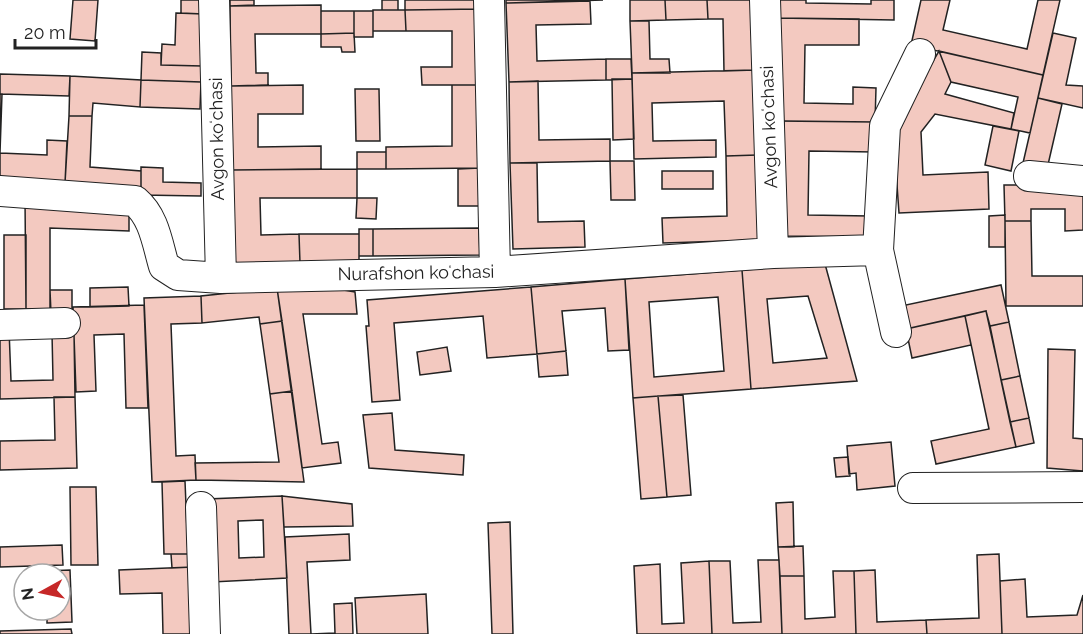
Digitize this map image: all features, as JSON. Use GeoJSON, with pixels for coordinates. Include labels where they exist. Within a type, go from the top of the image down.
{"type":"FeatureCollection","features":[{"type":"Feature","properties":{"kind":"street","name":"Avgon koʻchasi"},"geometry":{"type":"LineString","coordinates":[[214,0],[220,278]]}},
{"type":"Feature","properties":{"kind":"street"},"geometry":{"type":"LineString","coordinates":[[489,0],[495,272]]}},
{"type":"Feature","properties":{"kind":"street","name":"Avgon koʻchasi"},"geometry":{"type":"LineString","coordinates":[[765,0],[773,254]]}},
{"type":"Feature","properties":{"kind":"street"},"geometry":{"type":"LineString","coordinates":[[896,332],[878,250],[885,126],[920,54]]}},
{"type":"Feature","properties":{"kind":"street"},"geometry":{"type":"LineString","coordinates":[[1029,176],[1083,182]]}},
{"type":"Feature","properties":{"kind":"street","name":"Nurafshon koʻchasi"},"geometry":{"type":"LineString","coordinates":[[0,191],[135,201],[144,208],[152,222],[164,266],[178,275],[220,278],[495,272],[773,254],[878,250]]}},
{"type":"Feature","properties":{"kind":"street"},"geometry":{"type":"LineString","coordinates":[[0,325],[65,324]]}},
{"type":"Feature","properties":{"kind":"street"},"geometry":{"type":"LineString","coordinates":[[913,488],[1083,487]]}},
{"type":"Feature","properties":{"kind":"street"},"geometry":{"type":"LineString","coordinates":[[201,507],[205,634]]}},
{"type":"Feature","properties":{"kind":"building"},"geometry":{"type":"Polygon","coordinates":[[[73,0],[98,0],[95,41],[70,39],[73,0]]]}},
{"type":"Feature","properties":{"kind":"building"},"geometry":{"type":"Polygon","coordinates":[[[181,0],[204,0],[203,14],[181,13],[181,0]]]}},
{"type":"Feature","properties":{"kind":"building"},"geometry":{"type":"Polygon","coordinates":[[[230,0],[254,0],[254,5],[230,6],[230,0]]]}},
{"type":"Feature","properties":{"kind":"building"},"geometry":{"type":"Polygon","coordinates":[[[382,0],[398,0],[398,10],[382,10],[382,0]]]}},
{"type":"Feature","properties":{"kind":"building"},"geometry":{"type":"Polygon","coordinates":[[[405,0],[480,0],[480,9],[405,10],[405,0]]]}},
{"type":"Feature","properties":{"kind":"building"},"geometry":{"type":"Polygon","coordinates":[[[506,0],[603,0],[506,3],[506,0]]]}},
{"type":"Feature","properties":{"kind":"building"},"geometry":{"type":"Polygon","coordinates":[[[630,0],[665,0],[666,20],[630,21],[630,0]]]}},
{"type":"Feature","properties":{"kind":"building"},"geometry":{"type":"Polygon","coordinates":[[[665,0],[707,0],[708,19],[666,20],[665,0]]]}},
{"type":"Feature","properties":{"kind":"building"},"geometry":{"type":"Polygon","coordinates":[[[707,0],[753,0],[754,70],[724,71],[723,19],[708,19],[707,0]]]}},
{"type":"Feature","properties":{"kind":"building"},"geometry":{"type":"Polygon","coordinates":[[[778,0],[871,4],[871,0],[894,0],[894,20],[778,18],[778,0]]]}},
{"type":"Feature","properties":{"kind":"building"},"geometry":{"type":"Polygon","coordinates":[[[921,0],[950,0],[943,30],[1027,49],[1038,0],[1060,0],[1043,75],[911,45],[921,0]]]}},
{"type":"Feature","properties":{"kind":"building"},"geometry":{"type":"Polygon","coordinates":[[[590,1],[591,24],[536,25],[537,61],[606,59],[606,80],[509,82],[506,3],[590,1]]]}},
{"type":"Feature","properties":{"kind":"building"},"geometry":{"type":"Polygon","coordinates":[[[321,5],[321,34],[255,34],[256,73],[268,73],[268,85],[231,86],[230,6],[321,5]]]}},
{"type":"Feature","properties":{"kind":"building"},"geometry":{"type":"Polygon","coordinates":[[[480,9],[480,85],[422,85],[421,67],[452,67],[452,31],[406,31],[405,10],[480,9]]]}},
{"type":"Feature","properties":{"kind":"building"},"geometry":{"type":"Polygon","coordinates":[[[373,10],[405,10],[406,31],[373,31],[373,10]]]}},
{"type":"Feature","properties":{"kind":"building"},"geometry":{"type":"Polygon","coordinates":[[[321,11],[354,11],[354,33],[321,34],[321,11]]]}},
{"type":"Feature","properties":{"kind":"building"},"geometry":{"type":"Polygon","coordinates":[[[354,11],[373,11],[373,37],[354,37],[354,11]]]}},
{"type":"Feature","properties":{"kind":"building"},"geometry":{"type":"Polygon","coordinates":[[[176,13],[203,14],[202,66],[161,65],[162,44],[175,45],[176,13]]]}},
{"type":"Feature","properties":{"kind":"building"},"geometry":{"type":"Polygon","coordinates":[[[778,18],[859,19],[859,45],[805,45],[804,103],[853,104],[853,87],[876,88],[875,122],[776,121],[778,18]]]}},
{"type":"Feature","properties":{"kind":"building"},"geometry":{"type":"Polygon","coordinates":[[[630,21],[649,21],[650,59],[669,59],[670,73],[632,73],[630,21]]]}},
{"type":"Feature","properties":{"kind":"building"},"geometry":{"type":"Polygon","coordinates":[[[354,33],[355,52],[342,52],[341,47],[321,47],[321,34],[354,33]]]}},
{"type":"Feature","properties":{"kind":"building"},"geometry":{"type":"Polygon","coordinates":[[[1053,33],[1076,38],[1066,85],[1083,86],[1083,108],[1038,98],[1053,33]]]}},
{"type":"Feature","properties":{"kind":"building"},"geometry":{"type":"Polygon","coordinates":[[[939,51],[1043,75],[1030,133],[1011,129],[1018,97],[951,82],[939,51]]]}},
{"type":"Feature","properties":{"kind":"building"},"geometry":{"type":"Polygon","coordinates":[[[939,51],[951,82],[945,94],[1014,113],[1011,129],[935,114],[921,132],[923,175],[988,172],[989,209],[899,213],[893,129],[939,51]]]}},
{"type":"Feature","properties":{"kind":"building"},"geometry":{"type":"Polygon","coordinates":[[[142,52],[161,53],[161,65],[202,66],[201,82],[141,80],[142,52]]]}},
{"type":"Feature","properties":{"kind":"building"},"geometry":{"type":"Polygon","coordinates":[[[606,59],[631,59],[632,79],[606,80],[606,59]]]}},
{"type":"Feature","properties":{"kind":"building"},"geometry":{"type":"Polygon","coordinates":[[[754,70],[757,155],[726,156],[724,101],[652,103],[653,141],[716,140],[716,157],[634,159],[632,73],[754,70]]]}},
{"type":"Feature","properties":{"kind":"building"},"geometry":{"type":"Polygon","coordinates":[[[0,74],[70,76],[69,96],[0,94],[0,74]]]}},
{"type":"Feature","properties":{"kind":"building"},"geometry":{"type":"Polygon","coordinates":[[[70,76],[141,80],[140,107],[93,103],[92,116],[69,116],[70,76]]]}},
{"type":"Feature","properties":{"kind":"building"},"geometry":{"type":"Polygon","coordinates":[[[612,79],[632,79],[634,139],[613,140],[612,79]]]}},
{"type":"Feature","properties":{"kind":"building"},"geometry":{"type":"Polygon","coordinates":[[[141,80],[201,82],[200,109],[140,107],[141,80]]]}},
{"type":"Feature","properties":{"kind":"building"},"geometry":{"type":"Polygon","coordinates":[[[538,81],[539,140],[610,139],[610,161],[510,163],[509,82],[538,81]]]}},
{"type":"Feature","properties":{"kind":"building"},"geometry":{"type":"Polygon","coordinates":[[[303,85],[303,114],[258,114],[258,147],[321,146],[321,169],[232,170],[231,86],[303,85]]]}},
{"type":"Feature","properties":{"kind":"building"},"geometry":{"type":"Polygon","coordinates":[[[452,85],[480,85],[480,168],[386,169],[386,147],[452,146],[452,85]]]}},
{"type":"Feature","properties":{"kind":"building"},"geometry":{"type":"Polygon","coordinates":[[[355,89],[379,89],[380,141],[356,141],[355,89]]]}},
{"type":"Feature","properties":{"kind":"building"},"geometry":{"type":"Polygon","coordinates":[[[0,94],[2,94],[0,153],[0,94]]]}},
{"type":"Feature","properties":{"kind":"building"},"geometry":{"type":"Polygon","coordinates":[[[1038,98],[1062,104],[1047,169],[1023,163],[1038,98]]]}},
{"type":"Feature","properties":{"kind":"building"},"geometry":{"type":"Polygon","coordinates":[[[69,116],[92,116],[90,167],[141,171],[141,195],[65,183],[69,116]]]}},
{"type":"Feature","properties":{"kind":"building"},"geometry":{"type":"Polygon","coordinates":[[[784,121],[875,122],[875,152],[809,151],[808,215],[869,216],[868,237],[783,236],[784,121]]]}},
{"type":"Feature","properties":{"kind":"building"},"geometry":{"type":"Polygon","coordinates":[[[993,126],[1019,131],[1011,171],[985,165],[993,126]]]}},
{"type":"Feature","properties":{"kind":"building"},"geometry":{"type":"Polygon","coordinates":[[[47,140],[67,141],[65,183],[0,179],[0,153],[47,155],[47,140]]]}},
{"type":"Feature","properties":{"kind":"building"},"geometry":{"type":"Polygon","coordinates":[[[357,152],[386,152],[386,169],[357,169],[357,152]]]}},
{"type":"Feature","properties":{"kind":"building"},"geometry":{"type":"Polygon","coordinates":[[[757,155],[759,240],[663,243],[662,218],[727,216],[726,156],[757,155]]]}},
{"type":"Feature","properties":{"kind":"building"},"geometry":{"type":"Polygon","coordinates":[[[610,161],[634,161],[635,200],[611,200],[610,161]]]}},
{"type":"Feature","properties":{"kind":"building"},"geometry":{"type":"Polygon","coordinates":[[[510,163],[537,163],[538,222],[584,221],[585,247],[513,249],[510,163]]]}},
{"type":"Feature","properties":{"kind":"building"},"geometry":{"type":"Polygon","coordinates":[[[141,167],[163,168],[163,182],[201,183],[201,196],[141,195],[141,167]]]}},
{"type":"Feature","properties":{"kind":"building"},"geometry":{"type":"Polygon","coordinates":[[[480,168],[481,206],[458,206],[458,169],[480,168]]]}},
{"type":"Feature","properties":{"kind":"building"},"geometry":{"type":"Polygon","coordinates":[[[357,169],[357,198],[260,198],[261,235],[299,234],[300,263],[233,264],[232,170],[357,169]]]}},
{"type":"Feature","properties":{"kind":"building"},"geometry":{"type":"Polygon","coordinates":[[[662,171],[713,171],[713,189],[662,189],[662,171]]]}},
{"type":"Feature","properties":{"kind":"building"},"geometry":{"type":"Polygon","coordinates":[[[1004,185],[1083,185],[1083,230],[1065,231],[1065,209],[1031,209],[1031,221],[1005,221],[1004,185]]]}},
{"type":"Feature","properties":{"kind":"building"},"geometry":{"type":"Polygon","coordinates":[[[357,198],[377,198],[376,219],[356,218],[357,198]]]}},
{"type":"Feature","properties":{"kind":"building"},"geometry":{"type":"Polygon","coordinates":[[[25,199],[129,209],[129,231],[50,228],[50,309],[26,309],[25,199]]]}},
{"type":"Feature","properties":{"kind":"building"},"geometry":{"type":"Polygon","coordinates":[[[1005,215],[1005,247],[989,247],[989,216],[1005,215]]]}},
{"type":"Feature","properties":{"kind":"building"},"geometry":{"type":"Polygon","coordinates":[[[1005,221],[1031,221],[1032,276],[1083,276],[1083,306],[1006,306],[1005,221]]]}},
{"type":"Feature","properties":{"kind":"building"},"geometry":{"type":"Polygon","coordinates":[[[479,228],[480,255],[373,256],[373,229],[479,228]]]}},
{"type":"Feature","properties":{"kind":"building"},"geometry":{"type":"Polygon","coordinates":[[[359,229],[373,229],[373,256],[359,256],[359,229]]]}},
{"type":"Feature","properties":{"kind":"building"},"geometry":{"type":"Polygon","coordinates":[[[299,234],[359,234],[359,263],[300,263],[299,234]]]}},
{"type":"Feature","properties":{"kind":"building"},"geometry":{"type":"Polygon","coordinates":[[[4,235],[26,235],[26,309],[4,309],[4,235]]]}},
{"type":"Feature","properties":{"kind":"building"},"geometry":{"type":"Polygon","coordinates":[[[825,264],[857,381],[751,389],[742,270],[825,264]],[[808,296],[767,299],[773,363],[827,358],[808,296]]]}},
{"type":"Feature","properties":{"kind":"building"},"geometry":{"type":"Polygon","coordinates":[[[742,270],[751,389],[633,398],[625,279],[742,270]],[[718,297],[649,302],[654,377],[724,371],[718,297]]]}},
{"type":"Feature","properties":{"kind":"building"},"geometry":{"type":"Polygon","coordinates":[[[625,279],[629,350],[608,351],[605,308],[562,311],[566,351],[537,354],[531,287],[625,279]]]}},
{"type":"Feature","properties":{"kind":"building"},"geometry":{"type":"Polygon","coordinates":[[[315,285],[355,292],[357,314],[303,314],[322,444],[338,442],[341,463],[302,468],[277,288],[315,285]]]}},
{"type":"Feature","properties":{"kind":"building"},"geometry":{"type":"Polygon","coordinates":[[[1001,285],[1009,322],[990,326],[986,311],[906,329],[901,306],[1001,285]]]}},
{"type":"Feature","properties":{"kind":"building"},"geometry":{"type":"Polygon","coordinates":[[[128,287],[129,306],[90,307],[90,288],[128,287]]]}},
{"type":"Feature","properties":{"kind":"building"},"geometry":{"type":"Polygon","coordinates":[[[531,287],[537,354],[487,358],[483,316],[394,323],[400,400],[372,402],[366,326],[369,326],[367,300],[531,287]]]}},
{"type":"Feature","properties":{"kind":"building"},"geometry":{"type":"Polygon","coordinates":[[[277,288],[282,321],[260,324],[259,317],[202,323],[201,296],[277,288]]]}},
{"type":"Feature","properties":{"kind":"building"},"geometry":{"type":"Polygon","coordinates":[[[50,290],[72,290],[72,313],[51,313],[50,290]]]}},
{"type":"Feature","properties":{"kind":"building"},"geometry":{"type":"Polygon","coordinates":[[[201,296],[202,323],[171,324],[176,456],[195,455],[196,480],[152,482],[144,298],[201,296]]]}},
{"type":"Feature","properties":{"kind":"building"},"geometry":{"type":"Polygon","coordinates":[[[144,305],[148,408],[126,408],[124,334],[94,335],[96,391],[76,392],[73,307],[144,305]]]}},
{"type":"Feature","properties":{"kind":"building"},"geometry":{"type":"Polygon","coordinates":[[[986,311],[1016,447],[936,464],[931,441],[989,429],[965,316],[986,311]]]}},
{"type":"Feature","properties":{"kind":"building"},"geometry":{"type":"Polygon","coordinates":[[[965,316],[971,345],[912,358],[906,329],[965,316]]]}},
{"type":"Feature","properties":{"kind":"building"},"geometry":{"type":"Polygon","coordinates":[[[282,321],[292,391],[270,394],[260,324],[282,321]]]}},
{"type":"Feature","properties":{"kind":"building"},"geometry":{"type":"Polygon","coordinates":[[[1009,322],[1020,376],[1001,380],[990,326],[1009,322]]]}},
{"type":"Feature","properties":{"kind":"building"},"geometry":{"type":"Polygon","coordinates":[[[9,329],[11,381],[53,380],[52,333],[74,332],[75,397],[0,399],[0,330],[9,329]]]}},
{"type":"Feature","properties":{"kind":"building"},"geometry":{"type":"Polygon","coordinates":[[[447,347],[451,371],[420,375],[417,352],[447,347]]]}},
{"type":"Feature","properties":{"kind":"building"},"geometry":{"type":"Polygon","coordinates":[[[1048,349],[1075,350],[1073,438],[1083,439],[1083,471],[1047,468],[1048,349]]]}},
{"type":"Feature","properties":{"kind":"building"},"geometry":{"type":"Polygon","coordinates":[[[566,351],[568,375],[539,377],[537,354],[566,351]]]}},
{"type":"Feature","properties":{"kind":"building"},"geometry":{"type":"Polygon","coordinates":[[[1020,376],[1029,418],[1010,422],[1001,380],[1020,376]]]}},
{"type":"Feature","properties":{"kind":"building"},"geometry":{"type":"Polygon","coordinates":[[[292,391],[304,482],[196,480],[195,463],[279,462],[270,394],[292,391]]]}},
{"type":"Feature","properties":{"kind":"building"},"geometry":{"type":"Polygon","coordinates":[[[683,395],[691,495],[667,497],[658,396],[683,395]]]}},
{"type":"Feature","properties":{"kind":"building"},"geometry":{"type":"Polygon","coordinates":[[[658,396],[667,497],[641,499],[633,398],[658,396]]]}},
{"type":"Feature","properties":{"kind":"building"},"geometry":{"type":"Polygon","coordinates":[[[54,397],[75,397],[77,468],[0,470],[0,441],[55,440],[54,397]]]}},
{"type":"Feature","properties":{"kind":"building"},"geometry":{"type":"Polygon","coordinates":[[[392,413],[395,450],[464,455],[463,475],[369,468],[363,415],[392,413]]]}},
{"type":"Feature","properties":{"kind":"building"},"geometry":{"type":"Polygon","coordinates":[[[1029,418],[1034,443],[1016,447],[1010,422],[1029,418]]]}},
{"type":"Feature","properties":{"kind":"building"},"geometry":{"type":"Polygon","coordinates":[[[891,442],[895,486],[857,490],[856,473],[849,474],[847,446],[891,442]]]}},
{"type":"Feature","properties":{"kind":"building"},"geometry":{"type":"Polygon","coordinates":[[[848,457],[850,476],[836,477],[834,458],[848,457]]]}},
{"type":"Feature","properties":{"kind":"building"},"geometry":{"type":"Polygon","coordinates":[[[185,481],[188,554],[164,554],[162,482],[185,481]]]}},
{"type":"Feature","properties":{"kind":"building"},"geometry":{"type":"Polygon","coordinates":[[[70,487],[96,487],[98,565],[72,565],[70,487]]]}},
{"type":"Feature","properties":{"kind":"building"},"geometry":{"type":"Polygon","coordinates":[[[282,496],[287,578],[212,582],[207,499],[282,496]],[[263,520],[238,521],[239,558],[264,557],[263,520]]]}},
{"type":"Feature","properties":{"kind":"building"},"geometry":{"type":"Polygon","coordinates":[[[282,496],[352,504],[353,526],[284,527],[282,496]]]}},
{"type":"Feature","properties":{"kind":"building"},"geometry":{"type":"Polygon","coordinates":[[[793,502],[794,547],[778,547],[776,503],[793,502]]]}},
{"type":"Feature","properties":{"kind":"building"},"geometry":{"type":"Polygon","coordinates":[[[510,522],[513,634],[492,634],[488,523],[510,522]]]}},
{"type":"Feature","properties":{"kind":"building"},"geometry":{"type":"Polygon","coordinates":[[[349,534],[350,560],[307,562],[311,634],[289,634],[285,537],[349,534]]]}},
{"type":"Feature","properties":{"kind":"building"},"geometry":{"type":"Polygon","coordinates":[[[62,545],[63,562],[12,562],[12,567],[0,567],[0,547],[62,545]]]}},
{"type":"Feature","properties":{"kind":"building"},"geometry":{"type":"Polygon","coordinates":[[[803,546],[804,576],[780,576],[778,547],[803,546]]]}},
{"type":"Feature","properties":{"kind":"building"},"geometry":{"type":"Polygon","coordinates":[[[171,554],[191,554],[192,567],[172,568],[171,554]]]}},
{"type":"Feature","properties":{"kind":"building"},"geometry":{"type":"Polygon","coordinates":[[[999,554],[1002,634],[927,634],[926,620],[979,618],[977,555],[999,554]]]}},
{"type":"Feature","properties":{"kind":"building"},"geometry":{"type":"Polygon","coordinates":[[[758,560],[779,560],[782,634],[712,634],[709,561],[730,561],[733,623],[761,622],[758,560]]]}},
{"type":"Feature","properties":{"kind":"building"},"geometry":{"type":"Polygon","coordinates":[[[709,561],[712,634],[637,634],[634,566],[660,564],[662,624],[684,623],[681,563],[709,561]]]}},
{"type":"Feature","properties":{"kind":"building"},"geometry":{"type":"Polygon","coordinates":[[[192,567],[194,634],[163,634],[162,593],[120,594],[119,570],[192,567]]]}},
{"type":"Feature","properties":{"kind":"building"},"geometry":{"type":"Polygon","coordinates":[[[875,570],[877,622],[926,620],[927,634],[856,634],[854,571],[875,570]]]}},
{"type":"Feature","properties":{"kind":"building"},"geometry":{"type":"Polygon","coordinates":[[[833,571],[854,571],[856,634],[782,634],[780,576],[804,576],[805,619],[835,617],[833,571]]]}},
{"type":"Feature","properties":{"kind":"building"},"geometry":{"type":"Polygon","coordinates":[[[1025,579],[1027,617],[1077,615],[1083,595],[1083,634],[1002,634],[1000,581],[1025,579]]]}},
{"type":"Feature","properties":{"kind":"building"},"geometry":{"type":"Polygon","coordinates":[[[426,594],[428,634],[357,634],[355,598],[426,594]]]}},
{"type":"Feature","properties":{"kind":"building"},"geometry":{"type":"Polygon","coordinates":[[[352,603],[353,634],[311,634],[335,633],[334,604],[352,603]]]}},
{"type":"Feature","properties":{"kind":"building"},"geometry":{"type":"Polygon","coordinates":[[[71,629],[72,634],[0,634],[0,631],[71,629]]]}}]}
